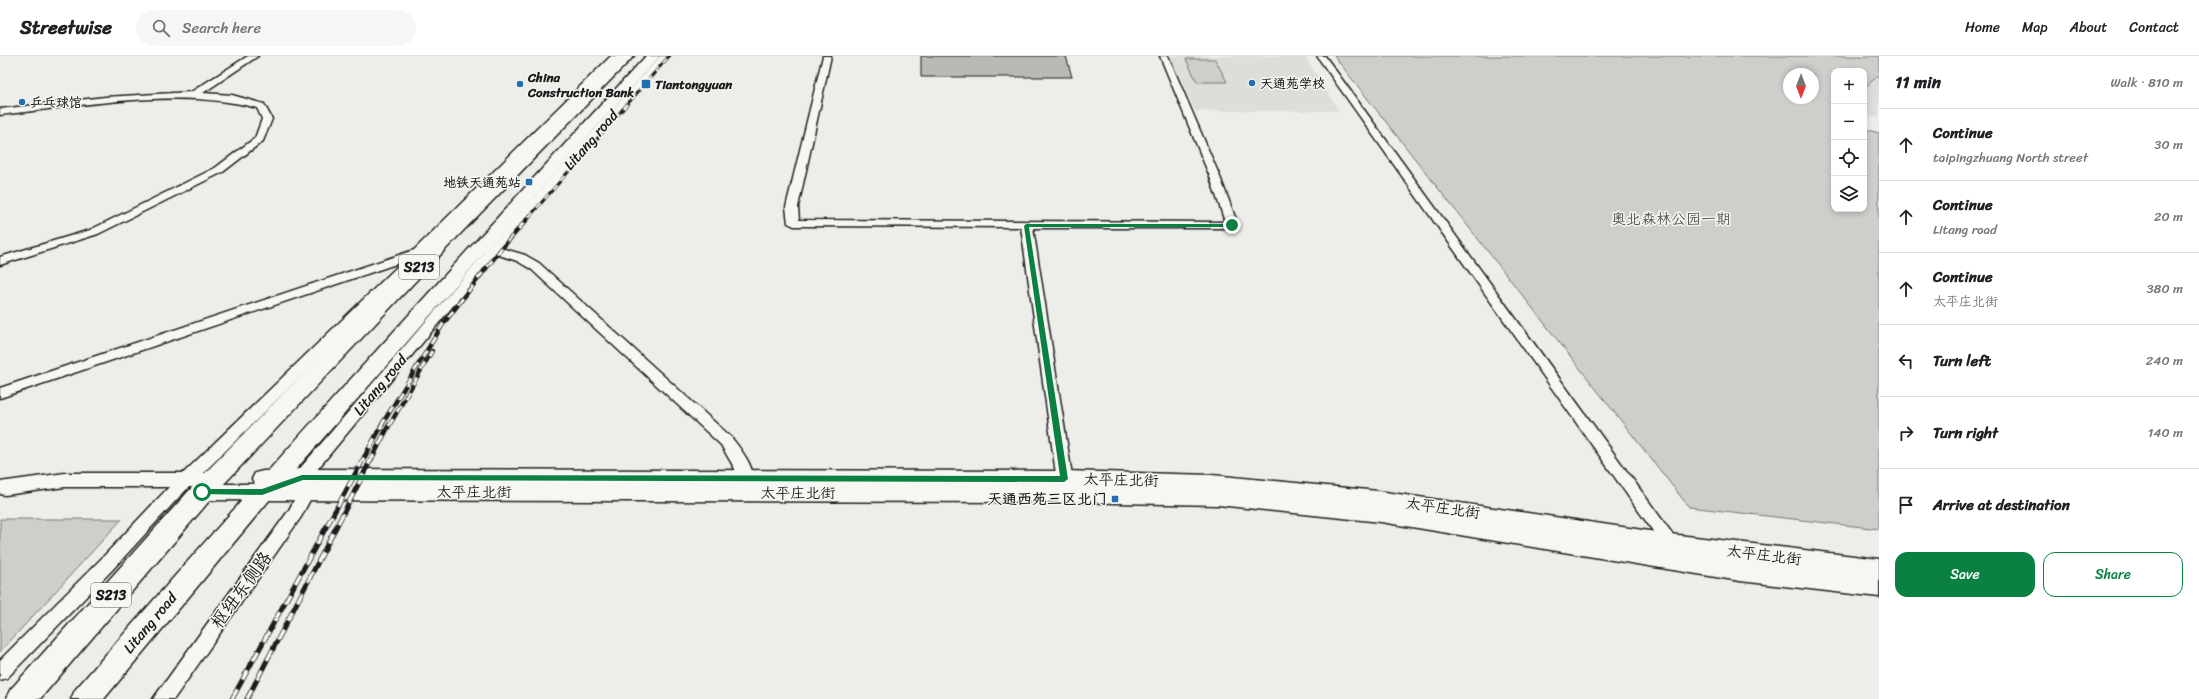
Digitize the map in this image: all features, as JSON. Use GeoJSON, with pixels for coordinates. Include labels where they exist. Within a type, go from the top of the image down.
{"type":"FeatureCollection","features":[{"type":"Feature","properties":{"kind":"main road","name":"Litang road"},"geometry":{"type":"LineString","coordinates":[[21,699],[194,486],[323,368],[455,229],[627,56]]}},
{"type":"Feature","properties":{"kind":"main road","name":"Litang road"},"geometry":{"type":"LineString","coordinates":[[86,699],[268,485],[487,247],[653,56]]}},
{"type":"Feature","properties":{"kind":"main road","name":"太平庄北街"},"geometry":{"type":"LineString","coordinates":[[194,486],[304,484],[1066,486],[1325,507],[1676,552],[1879,568]]}},
{"type":"Feature","properties":{"kind":"main road","name":"太平庄北街"},"geometry":{"type":"LineString","coordinates":[[1676,552],[1799,579],[1879,587]]}},
{"type":"Feature","properties":{"kind":"street"},"geometry":{"type":"LineString","coordinates":[[193,95],[254,56]]}},
{"type":"Feature","properties":{"kind":"street","name":"Litang road"},"geometry":{"type":"LineString","coordinates":[[323,368],[345,325],[616,56]]}},
{"type":"Feature","properties":{"kind":"street","name":"Litang road"},"geometry":{"type":"LineString","coordinates":[[304,484],[487,247],[664,56]]}},
{"type":"Feature","properties":{"kind":"street"},"geometry":{"type":"LineString","coordinates":[[827,56],[792,207],[794,223],[1026,226],[1232,225],[1215,176],[1164,56]]}},
{"type":"Feature","properties":{"kind":"street"},"geometry":{"type":"LineString","coordinates":[[1321,56],[1676,552]]}},
{"type":"Feature","properties":{"kind":"street"},"geometry":{"type":"LineString","coordinates":[[0,112],[105,100],[193,95],[232,98],[261,106],[267,119],[259,139],[219,170],[168,197],[88,234],[0,261]]}},
{"type":"Feature","properties":{"kind":"street"},"geometry":{"type":"LineString","coordinates":[[1026,226],[1066,486]]}},
{"type":"Feature","properties":{"kind":"street"},"geometry":{"type":"LineString","coordinates":[[487,247],[521,258],[535,266],[726,441],[740,458],[745,486]]}},
{"type":"Feature","properties":{"kind":"street"},"geometry":{"type":"LineString","coordinates":[[0,393],[416,253]]}},
{"type":"Feature","properties":{"kind":"street"},"geometry":{"type":"LineString","coordinates":[[0,672],[107,564],[194,486],[345,325]]}},
{"type":"Feature","properties":{"kind":"street","name":"枢纽东侧路"},"geometry":{"type":"LineString","coordinates":[[163,699],[295,513],[304,484]]}},
{"type":"Feature","properties":{"kind":"street"},"geometry":{"type":"LineString","coordinates":[[2,488],[53,491],[194,486]]}},
{"type":"Feature","properties":{"kind":"shaded area","name":"天通苑学校"},"geometry":{"type":"Polygon","coordinates":[[[1169,56],[1305,56],[1339,111],[1195,111],[1169,56]]]}},
{"type":"Feature","properties":{"kind":"shaded area"},"geometry":{"type":"Polygon","coordinates":[[[1879,75],[1879,118],[1867,116],[1867,85],[1879,75]]]}},
{"type":"Feature","properties":{"kind":"green space","name":"奥北森林公园一期"},"geometry":{"type":"Polygon","coordinates":[[[1334,56],[1879,56],[1879,75],[1867,85],[1867,68],[1831,68],[1831,212],[1867,212],[1867,130],[1879,133],[1879,529],[1689,507],[1334,56]]]}},
{"type":"Feature","properties":{"kind":"green space"},"geometry":{"type":"Polygon","coordinates":[[[1186,59],[1215,59],[1227,82],[1197,82],[1186,59]]]}},
{"type":"Feature","properties":{"kind":"green space"},"geometry":{"type":"Polygon","coordinates":[[[0,519],[122,519],[0,652],[0,519]]]}},
{"type":"Feature","properties":{"kind":"building"},"geometry":{"type":"Polygon","coordinates":[[[921,56],[1066,56],[1072,77],[921,77],[921,56]]]}},
{"type":"Feature","properties":{"kind":"railway"},"geometry":{"type":"LineString","coordinates":[[529,217],[669,56]]}},
{"type":"Feature","properties":{"kind":"railway"},"geometry":{"type":"LineString","coordinates":[[381,426],[443,324],[501,249],[530,216]]}},
{"type":"Feature","properties":{"kind":"railway"},"geometry":{"type":"LineString","coordinates":[[389,426],[432,351]]}},
{"type":"Feature","properties":{"kind":"railway"},"geometry":{"type":"LineString","coordinates":[[232,699],[382,425]]}},
{"type":"Feature","properties":{"kind":"railway"},"geometry":{"type":"LineString","coordinates":[[247,699],[389,425]]}},
{"type":"Feature","properties":{"kind":"place","name":"天通苑学校"},"geometry":{"type":"Point","coordinates":[1252,83]}},
{"type":"Feature","properties":{"kind":"place","name":"China Construction Bank"},"geometry":{"type":"Point","coordinates":[520,84]}},
{"type":"Feature","properties":{"kind":"place","name":"Tiantongyuan"},"geometry":{"type":"Point","coordinates":[646,84]}},
{"type":"Feature","properties":{"kind":"place","name":"乒乓球馆"},"geometry":{"type":"Point","coordinates":[22,102]}},
{"type":"Feature","properties":{"kind":"place","name":"地铁天通苑站"},"geometry":{"type":"Point","coordinates":[529,182]}},
{"type":"Feature","properties":{"kind":"place","name":"天通西苑三区北门"},"geometry":{"type":"Point","coordinates":[1115,499]}},
{"type":"Feature","properties":{"kind":"route"},"geometry":{"type":"LineString","coordinates":[[202,492],[262,492],[302,477],[1064,479],[1026,226],[1232,225]]}}]}
